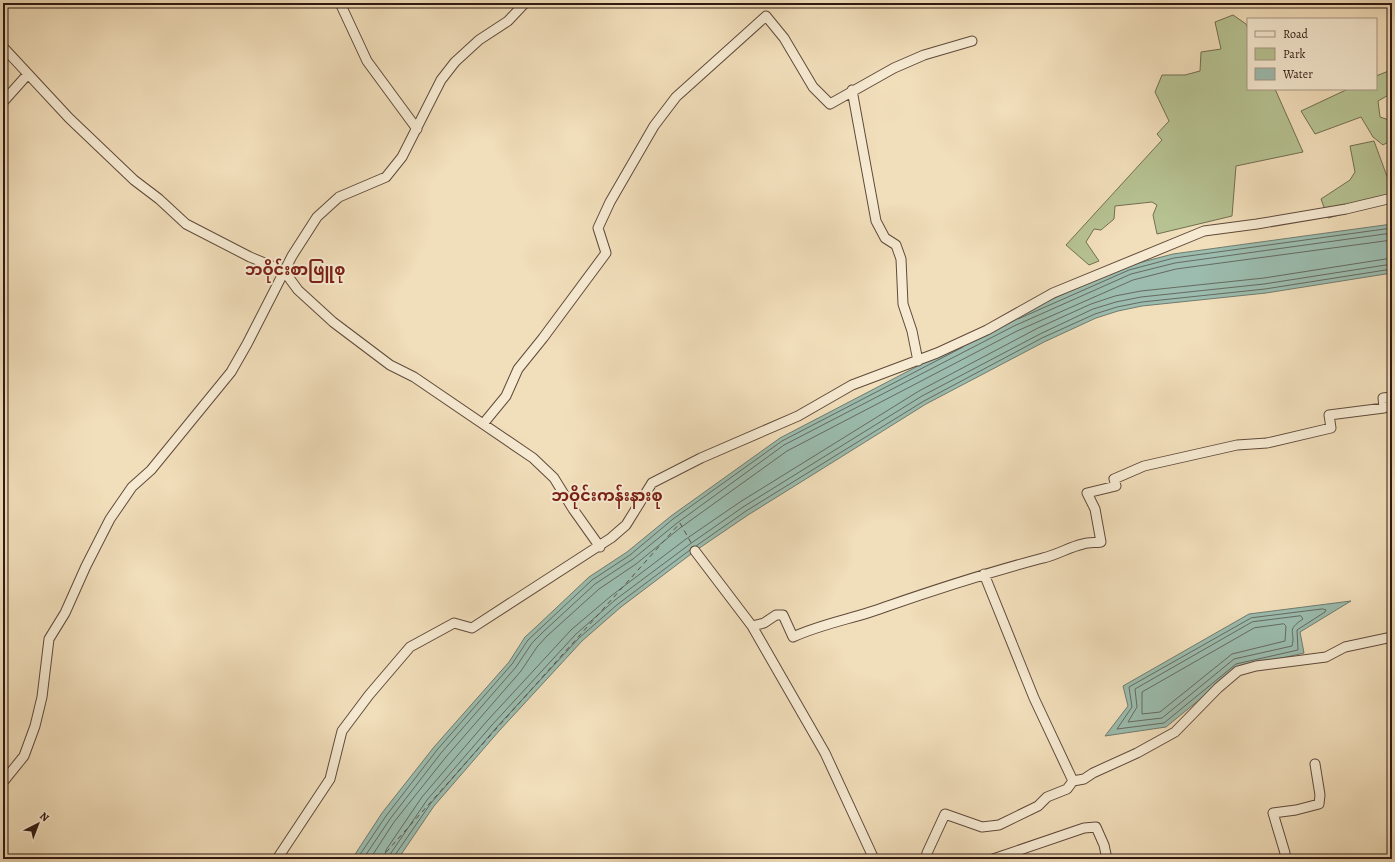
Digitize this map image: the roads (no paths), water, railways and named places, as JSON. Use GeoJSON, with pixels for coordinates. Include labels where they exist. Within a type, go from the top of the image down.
{"type":"FeatureCollection","features":[{"type":"Feature","properties":{"kind":"street"},"geometry":{"type":"LineString","coordinates":[[340,3],[367,61],[417,129]]}},
{"type":"Feature","properties":{"kind":"street"},"geometry":{"type":"LineString","coordinates":[[3,782],[24,756],[35,726],[42,697],[49,639],[65,613],[86,566],[110,519],[132,487],[151,470],[231,372],[284,271],[317,217],[339,197],[386,176],[402,157],[441,80],[455,62],[478,40],[508,21],[526,3]]}},
{"type":"Feature","properties":{"kind":"street"},"geometry":{"type":"LineString","coordinates":[[483,424],[506,396],[518,369],[561,316],[606,253],[598,228],[610,202],[654,126],[681,92],[766,16],[784,38],[813,87],[830,104],[852,90],[894,68],[924,55],[972,41]]}},
{"type":"Feature","properties":{"kind":"street"},"geometry":{"type":"LineString","coordinates":[[3,47],[69,118],[107,155],[186,224],[250,257],[284,271],[298,290],[333,322],[390,365],[414,376],[532,458],[554,478],[573,509],[600,547]]}},
{"type":"Feature","properties":{"kind":"street"},"geometry":{"type":"LineString","coordinates":[[3,102],[28,74]]}},
{"type":"Feature","properties":{"kind":"street"},"geometry":{"type":"LineString","coordinates":[[852,90],[876,221],[885,238],[896,245],[901,259],[904,304],[912,330],[918,361]]}},
{"type":"Feature","properties":{"kind":"street"},"geometry":{"type":"LineString","coordinates":[[277,859],[330,779],[342,731],[369,695],[410,647],[454,623],[472,628],[600,547],[626,525],[652,483],[701,458],[798,416],[852,385],[918,361],[987,330],[1054,294],[1204,231],[1346,209],[1392,198]]}},
{"type":"Feature","properties":{"kind":"street"},"geometry":{"type":"LineString","coordinates":[[752,626],[764,623],[776,615],[783,615],[793,637],[809,630],[861,616],[946,585],[1044,558],[1083,544],[1101,542],[1094,509],[1087,493],[1116,486],[1114,479],[1144,466],[1237,445],[1267,443],[1331,428],[1329,415],[1384,408],[1383,398],[1392,397]]}},
{"type":"Feature","properties":{"kind":"street"},"geometry":{"type":"LineString","coordinates":[[695,551],[752,626],[825,753],[874,859]]}},
{"type":"Feature","properties":{"kind":"street"},"geometry":{"type":"LineString","coordinates":[[984,574],[1034,698],[1074,781]]}},
{"type":"Feature","properties":{"kind":"street"},"geometry":{"type":"LineString","coordinates":[[926,859],[945,814],[982,827],[999,826],[1038,806],[1047,797],[1067,789],[1074,781],[1084,779],[1093,773],[1137,753],[1175,732],[1218,688],[1238,671],[1256,666],[1326,657],[1345,647],[1392,637]]}},
{"type":"Feature","properties":{"kind":"street"},"geometry":{"type":"LineString","coordinates":[[1284,859],[1284,853],[1273,814],[1319,804],[1320,795],[1315,764]]}},
{"type":"Feature","properties":{"kind":"street"},"geometry":{"type":"LineString","coordinates":[[993,859],[1084,828],[1096,827],[1107,859]]}},
{"type":"Feature","properties":{"kind":"water"},"geometry":{"type":"Polygon","coordinates":[[[1392,224],[1392,273],[1266,293],[1142,306],[1118,311],[1096,318],[1044,342],[926,404],[748,515],[695,551],[621,607],[582,641],[499,731],[434,806],[398,859],[352,859],[382,813],[434,747],[509,662],[525,637],[589,577],[627,552],[671,516],[780,438],[1010,318],[1127,266],[1173,254],[1392,224]]]}},
{"type":"Feature","properties":{"kind":"water"},"geometry":{"type":"Polygon","coordinates":[[[1351,601],[1300,632],[1304,653],[1238,668],[1166,727],[1105,736],[1128,706],[1123,686],[1249,614],[1351,601]]]}},
{"type":"Feature","properties":{"kind":"district","name":"ဘဝိုင်းစာဖြူစု"},"geometry":{"type":"Point","coordinates":[295,269]}},
{"type":"Feature","properties":{"kind":"district","name":"ဘဝိုင်းကန်းနားစု"},"geometry":{"type":"Point","coordinates":[607,495]}}]}
